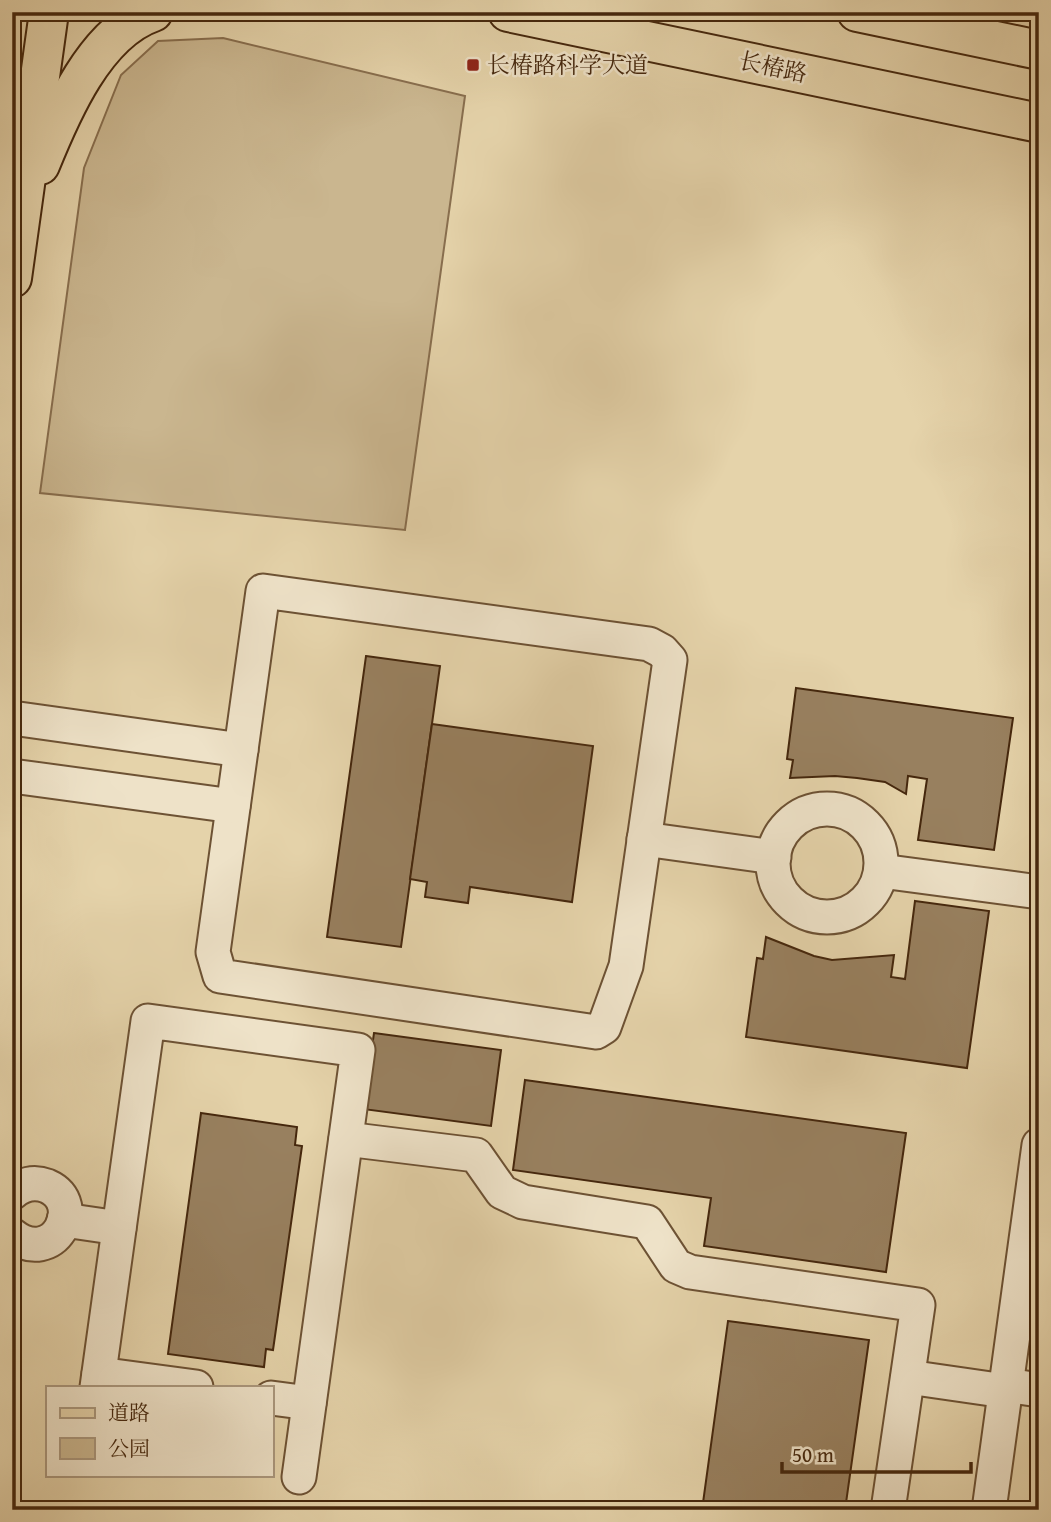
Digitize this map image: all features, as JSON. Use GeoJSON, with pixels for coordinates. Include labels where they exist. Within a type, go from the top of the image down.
{"type":"FeatureCollection","features":[{"type":"Feature","properties":{"kind":"main road"},"geometry":{"type":"LineString","coordinates":[[12,278],[49,12]]}},
{"type":"Feature","properties":{"kind":"main road"},"geometry":{"type":"LineString","coordinates":[[22,209],[54,132],[85,73],[113,37],[153,12]]}},
{"type":"Feature","properties":{"kind":"main road","name":"长椿路"},"geometry":{"type":"LineString","coordinates":[[508,12],[1039,123]]}},
{"type":"Feature","properties":{"kind":"main road"},"geometry":{"type":"LineString","coordinates":[[857,12],[1039,50]]}},
{"type":"Feature","properties":{"kind":"street"},"geometry":{"type":"LineString","coordinates":[[263,591],[649,644],[662,651],[670,660],[626,966],[604,1027],[596,1032],[220,976],[213,952],[241,750],[263,591]]}},
{"type":"Feature","properties":{"kind":"street"},"geometry":{"type":"LineString","coordinates":[[12,718],[241,750]]}},
{"type":"Feature","properties":{"kind":"street"},"geometry":{"type":"LineString","coordinates":[[12,776],[233,806]]}},
{"type":"Feature","properties":{"kind":"street"},"geometry":{"type":"LineString","coordinates":[[813,809],[841,809],[865,823],[874,834],[880,847],[881,871],[876,888],[857,909],[837,916],[816,916],[802,911],[780,891],[775,877],[774,856],[780,834],[800,815],[813,809]]}},
{"type":"Feature","properties":{"kind":"street"},"geometry":{"type":"LineString","coordinates":[[644,839],[774,856]]}},
{"type":"Feature","properties":{"kind":"street"},"geometry":{"type":"LineString","coordinates":[[881,871],[1039,892]]}},
{"type":"Feature","properties":{"kind":"street"},"geometry":{"type":"LineString","coordinates":[[182,1386],[98,1380],[148,1021],[358,1050],[299,1477]]}},
{"type":"Feature","properties":{"kind":"street"},"geometry":{"type":"LineString","coordinates":[[346,1139],[476,1155],[502,1192],[523,1202],[647,1222],[676,1266],[690,1272],[918,1305],[888,1510]]}},
{"type":"Feature","properties":{"kind":"street"},"geometry":{"type":"LineString","coordinates":[[989,1510],[1039,1145]]}},
{"type":"Feature","properties":{"kind":"street"},"geometry":{"type":"LineString","coordinates":[[12,1193],[19,1187],[42,1184],[61,1197],[65,1208],[64,1220],[57,1235],[39,1245],[30,1245],[12,1235]]}},
{"type":"Feature","properties":{"kind":"street"},"geometry":{"type":"LineString","coordinates":[[64,1220],[119,1228]]}},
{"type":"Feature","properties":{"kind":"street"},"geometry":{"type":"LineString","coordinates":[[908,1377],[1039,1390]]}},
{"type":"Feature","properties":{"kind":"street"},"geometry":{"type":"LineString","coordinates":[[273,1398],[309,1403]]}},
{"type":"Feature","properties":{"kind":"green space"},"geometry":{"type":"Polygon","coordinates":[[[223,38],[465,96],[405,530],[40,493],[84,168],[121,75],[158,41],[223,38]]]}},
{"type":"Feature","properties":{"kind":"building"},"geometry":{"type":"Polygon","coordinates":[[[366,656],[440,666],[401,947],[327,937],[366,656]]]}},
{"type":"Feature","properties":{"kind":"building"},"geometry":{"type":"Polygon","coordinates":[[[796,688],[1013,718],[994,850],[918,840],[927,779],[908,776],[906,794],[885,782],[857,778],[790,778],[793,760],[787,759],[796,688]]]}},
{"type":"Feature","properties":{"kind":"building"},"geometry":{"type":"Polygon","coordinates":[[[432,724],[593,746],[572,902],[470,887],[468,903],[425,897],[427,882],[410,879],[432,724]]]}},
{"type":"Feature","properties":{"kind":"building"},"geometry":{"type":"Polygon","coordinates":[[[915,901],[989,911],[967,1068],[746,1037],[757,958],[763,959],[766,937],[814,956],[832,960],[894,955],[891,977],[905,979],[915,901]]]}},
{"type":"Feature","properties":{"kind":"building"},"geometry":{"type":"Polygon","coordinates":[[[374,1033],[501,1050],[491,1126],[363,1109],[374,1033]]]}},
{"type":"Feature","properties":{"kind":"building"},"geometry":{"type":"Polygon","coordinates":[[[525,1080],[906,1133],[886,1272],[704,1246],[711,1198],[513,1170],[525,1080]]]}},
{"type":"Feature","properties":{"kind":"building"},"geometry":{"type":"Polygon","coordinates":[[[201,1113],[297,1127],[295,1145],[302,1146],[273,1350],[266,1349],[264,1367],[168,1354],[201,1113]]]}},
{"type":"Feature","properties":{"kind":"building"},"geometry":{"type":"Polygon","coordinates":[[[728,1321],[869,1340],[845,1510],[702,1510],[728,1321]]]}},
{"type":"Feature","properties":{"kind":"place","name":"长椿路科学大道"},"geometry":{"type":"Point","coordinates":[473,65]}}]}
